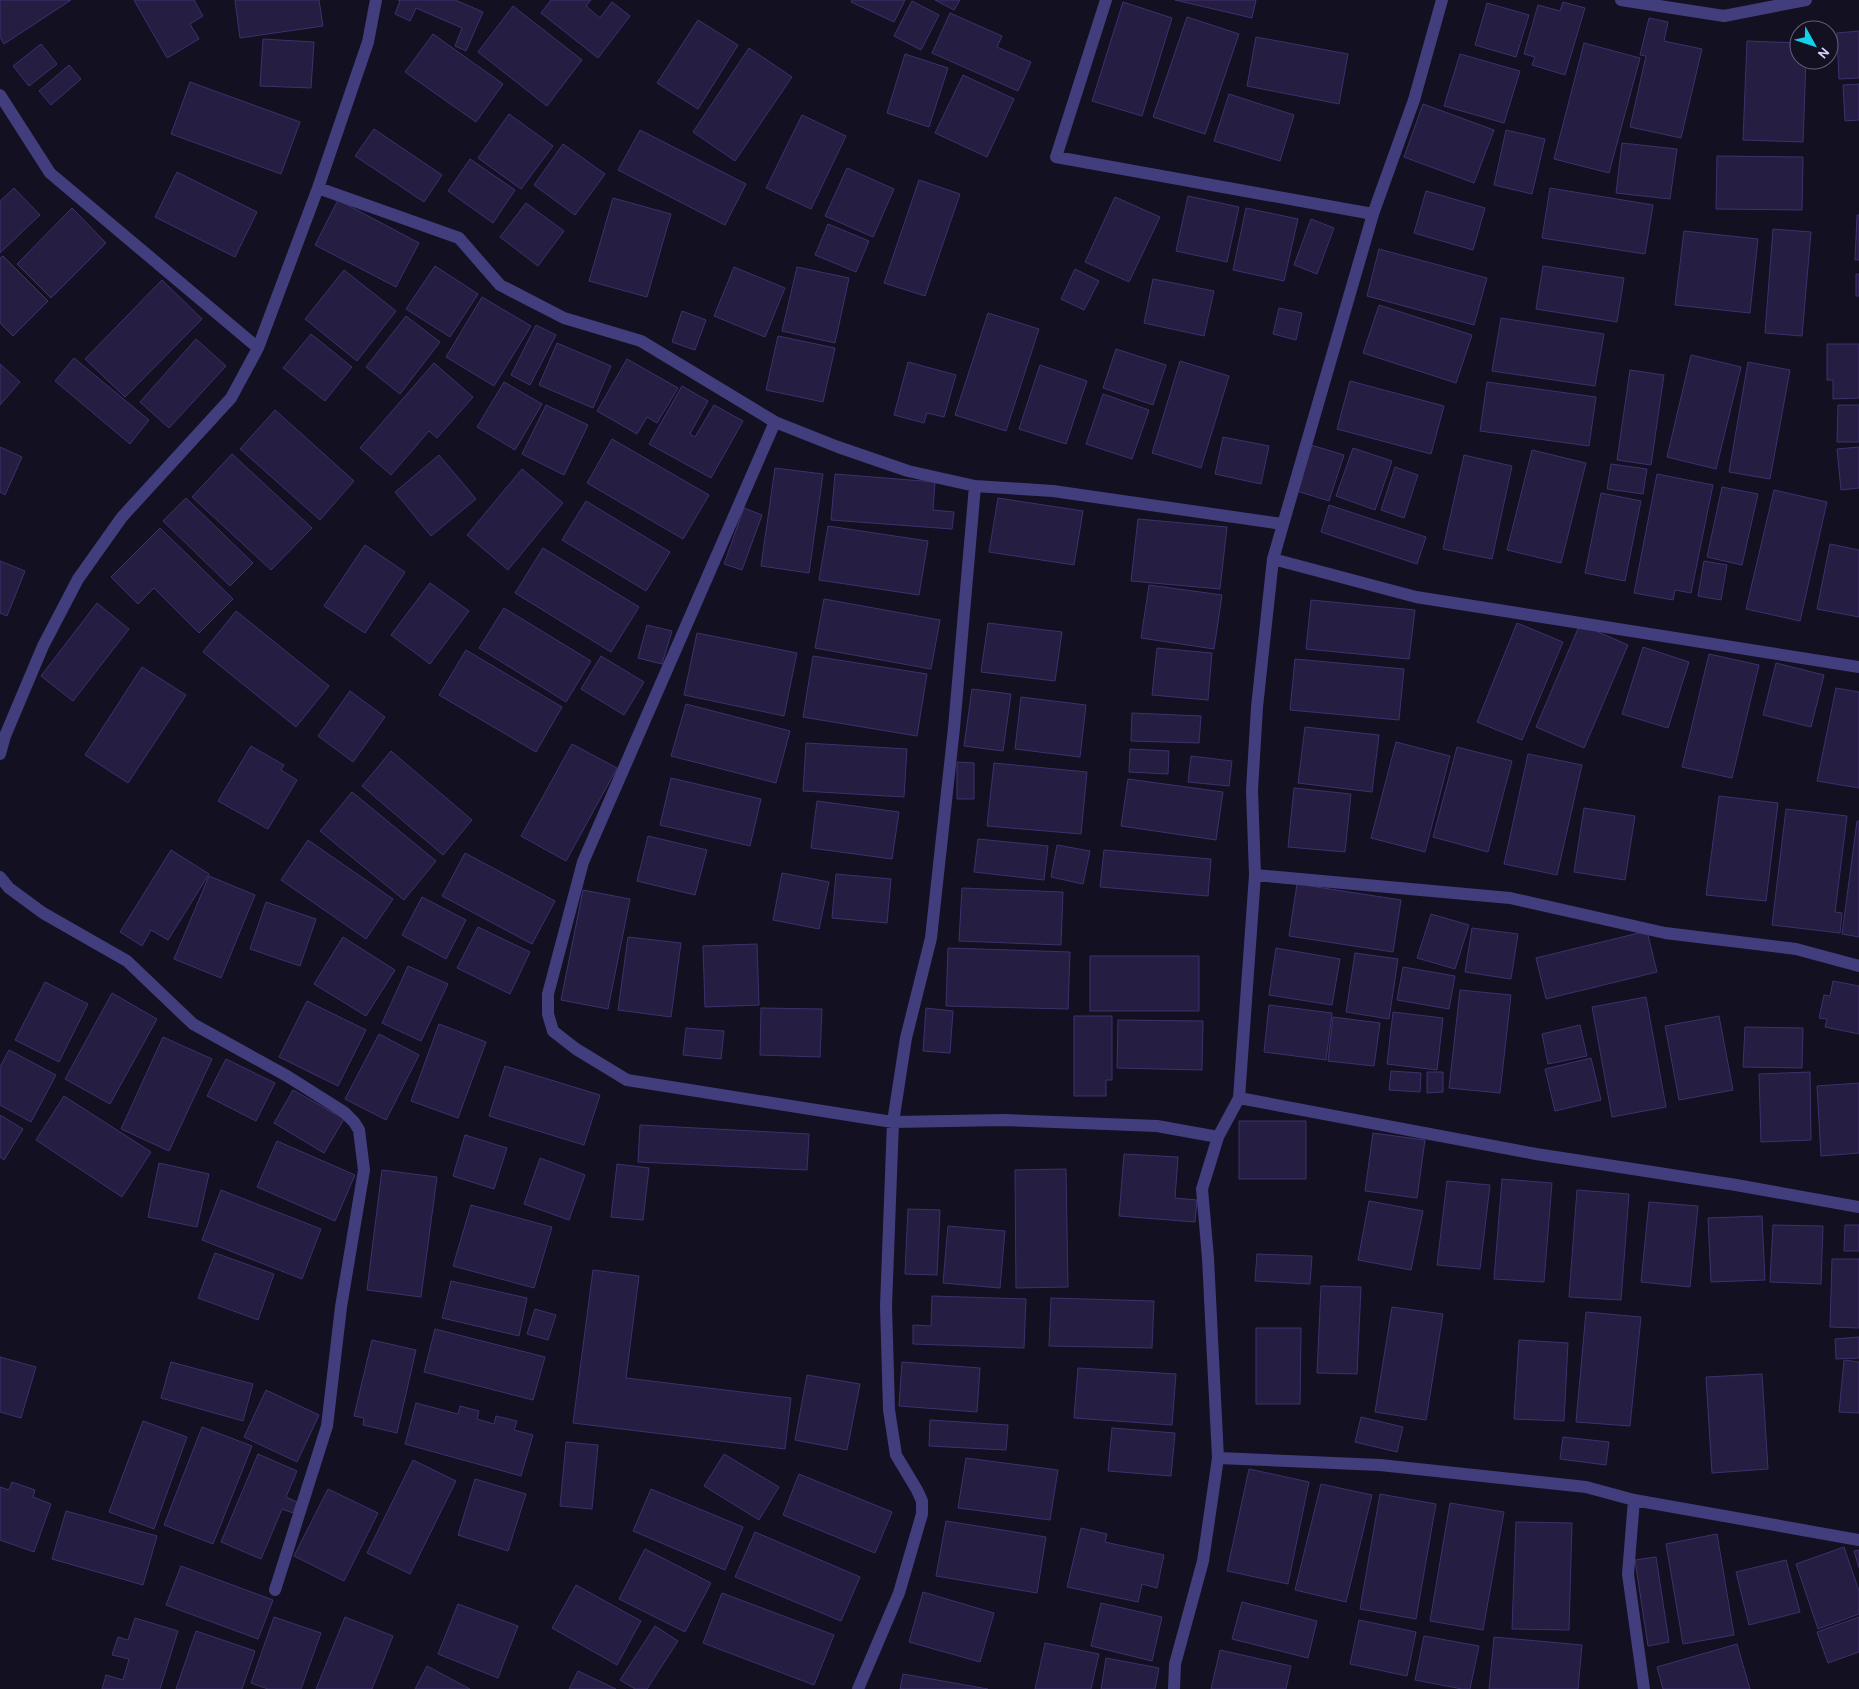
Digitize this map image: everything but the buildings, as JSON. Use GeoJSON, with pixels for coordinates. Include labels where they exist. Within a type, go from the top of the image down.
{"type":"FeatureCollection","features":[{"type":"Feature","properties":{"kind":"street"},"geometry":{"type":"LineString","coordinates":[[0,754],[43,646],[78,579],[122,517],[231,398],[258,348],[318,188],[368,42],[376,0]]}},
{"type":"Feature","properties":{"kind":"street"},"geometry":{"type":"LineString","coordinates":[[1106,0],[1056,158],[1373,214]]}},
{"type":"Feature","properties":{"kind":"street"},"geometry":{"type":"LineString","coordinates":[[1174,1689],[1175,1664],[1203,1561],[1218,1458],[1208,1258],[1202,1189],[1218,1137],[1239,1098],[1254,876],[1252,790],[1257,707],[1273,559],[1373,214],[1414,100],[1442,0]]}},
{"type":"Feature","properties":{"kind":"street"},"geometry":{"type":"LineString","coordinates":[[1621,0],[1724,16],[1806,0]]}},
{"type":"Feature","properties":{"kind":"street"},"geometry":{"type":"LineString","coordinates":[[0,95],[50,173],[258,348]]}},
{"type":"Feature","properties":{"kind":"street"},"geometry":{"type":"LineString","coordinates":[[318,188],[459,238],[500,285],[564,318],[641,340],[775,422],[838,448],[908,471],[975,486],[1053,491],[1282,524]]}},
{"type":"Feature","properties":{"kind":"street"},"geometry":{"type":"LineString","coordinates":[[775,422],[583,862],[548,994],[548,1014],[553,1031],[576,1049],[628,1080],[892,1122],[1004,1120],[1156,1126],[1218,1137]]}},
{"type":"Feature","properties":{"kind":"street"},"geometry":{"type":"LineString","coordinates":[[858,1689],[899,1593],[922,1514],[922,1501],[896,1455],[889,1410],[886,1306],[892,1122],[906,1038],[931,938],[954,728],[975,486]]}},
{"type":"Feature","properties":{"kind":"street"},"geometry":{"type":"LineString","coordinates":[[1273,559],[1416,597],[1859,667]]}},
{"type":"Feature","properties":{"kind":"street"},"geometry":{"type":"LineString","coordinates":[[1254,876],[1510,898],[1665,933],[1796,949],[1859,966]]}},
{"type":"Feature","properties":{"kind":"street"},"geometry":{"type":"LineString","coordinates":[[0,877],[4,888],[43,913],[127,961],[193,1024],[287,1076],[344,1112],[359,1130],[364,1170],[340,1307],[327,1426],[275,1590]]}},
{"type":"Feature","properties":{"kind":"street"},"geometry":{"type":"LineString","coordinates":[[1239,1098],[1536,1154],[1736,1185],[1859,1207]]}},
{"type":"Feature","properties":{"kind":"street"},"geometry":{"type":"LineString","coordinates":[[1218,1458],[1380,1465],[1586,1487],[1634,1500],[1859,1540]]}},
{"type":"Feature","properties":{"kind":"street"},"geometry":{"type":"LineString","coordinates":[[1634,1500],[1628,1574],[1644,1689]]}}]}
